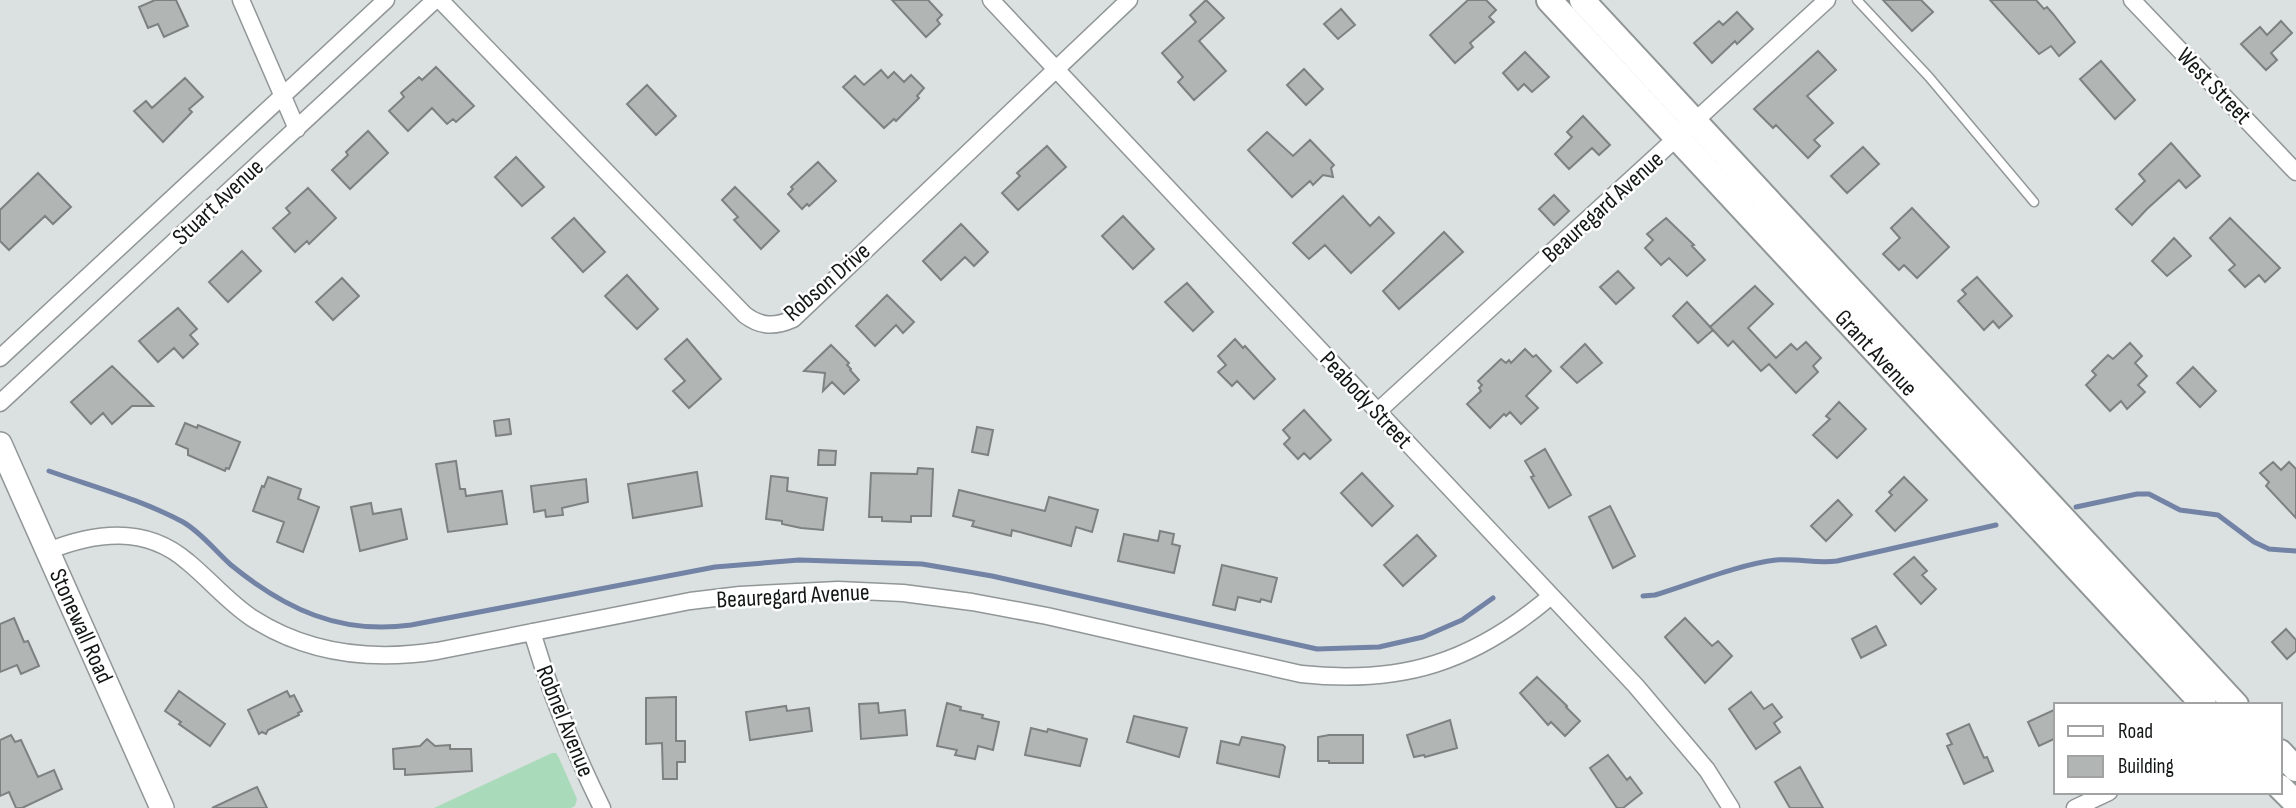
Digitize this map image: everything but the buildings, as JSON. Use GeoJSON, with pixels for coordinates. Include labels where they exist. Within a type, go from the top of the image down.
{"type":"FeatureCollection","features":[{"type":"Feature","properties":{"kind":"main road","name":"Grant Avenue"},"geometry":{"type":"LineString","coordinates":[[1549,0],[2202,703]]}},
{"type":"Feature","properties":{"kind":"main road","name":"Grant Avenue"},"geometry":{"type":"LineString","coordinates":[[1582,0],[2234,703]]}},
{"type":"Feature","properties":{"kind":"main road"},"geometry":{"type":"LineString","coordinates":[[2282,754],[2296,769]]}},
{"type":"Feature","properties":{"kind":"main road"},"geometry":{"type":"LineString","coordinates":[[2282,789],[2296,803]]}},
{"type":"Feature","properties":{"kind":"street"},"geometry":{"type":"LineString","coordinates":[[241,0],[297,129]]}},
{"type":"Feature","properties":{"kind":"street","name":"Stuart Avenue"},"geometry":{"type":"LineString","coordinates":[[0,358],[386,0]]}},
{"type":"Feature","properties":{"kind":"street","name":"Stuart Avenue"},"geometry":{"type":"LineString","coordinates":[[0,403],[438,0]]}},
{"type":"Feature","properties":{"kind":"street","name":"Robson Drive"},"geometry":{"type":"LineString","coordinates":[[438,0],[745,315],[766,325],[781,324],[793,319],[1129,0]]}},
{"type":"Feature","properties":{"kind":"street","name":"Peabody Street"},"geometry":{"type":"LineString","coordinates":[[991,0],[1636,686],[1707,770],[1731,808]]}},
{"type":"Feature","properties":{"kind":"street","name":"Beauregard Avenue"},"geometry":{"type":"LineString","coordinates":[[1377,412],[1827,0]]}},
{"type":"Feature","properties":{"kind":"street","name":"West Street"},"geometry":{"type":"LineString","coordinates":[[2132,0],[2296,172]]}},
{"type":"Feature","properties":{"kind":"street","name":"Stonewall Road"},"geometry":{"type":"LineString","coordinates":[[0,444],[162,808]]}},
{"type":"Feature","properties":{"kind":"street","name":"Beauregard Avenue"},"geometry":{"type":"LineString","coordinates":[[48,551],[94,536],[118,535],[155,542],[177,552],[226,598],[252,618],[304,643],[342,653],[370,656],[404,656],[690,601],[740,595],[838,590],[904,593],[972,602],[1047,616],[1301,674],[1339,678],[1364,677],[1416,670],[1483,646],[1520,622],[1551,596]]}},
{"type":"Feature","properties":{"kind":"street","name":"Robnel Avenue"},"geometry":{"type":"LineString","coordinates":[[532,632],[560,714],[602,808]]}},
{"type":"Feature","properties":{"kind":"street"},"geometry":{"type":"LineString","coordinates":[[2075,808],[2105,794]]}},
{"type":"Feature","properties":{"kind":"lane"},"geometry":{"type":"LineString","coordinates":[[1857,0],[1929,77],[2034,202]]}},
{"type":"Feature","properties":{"kind":"green space"},"geometry":{"type":"Polygon","coordinates":[[[556,753],[559,758],[577,799],[575,806],[571,808],[434,808],[556,753]]]}},
{"type":"Feature","properties":{"kind":"waterway"},"geometry":{"type":"LineString","coordinates":[[49,471],[167,514],[190,526],[231,565],[272,594],[315,615],[361,626],[411,625],[715,567],[799,560],[922,564],[992,576],[1317,649],[1379,647],[1423,637],[1462,620],[1493,598]]}},
{"type":"Feature","properties":{"kind":"waterway"},"geometry":{"type":"LineString","coordinates":[[2076,507],[2137,494],[2149,494],[2180,510],[2218,515],[2254,542],[2269,549],[2296,551]]}},
{"type":"Feature","properties":{"kind":"waterway"},"geometry":{"type":"LineString","coordinates":[[1643,596],[1655,595],[1762,562],[1837,561],[1996,525]]}}]}
